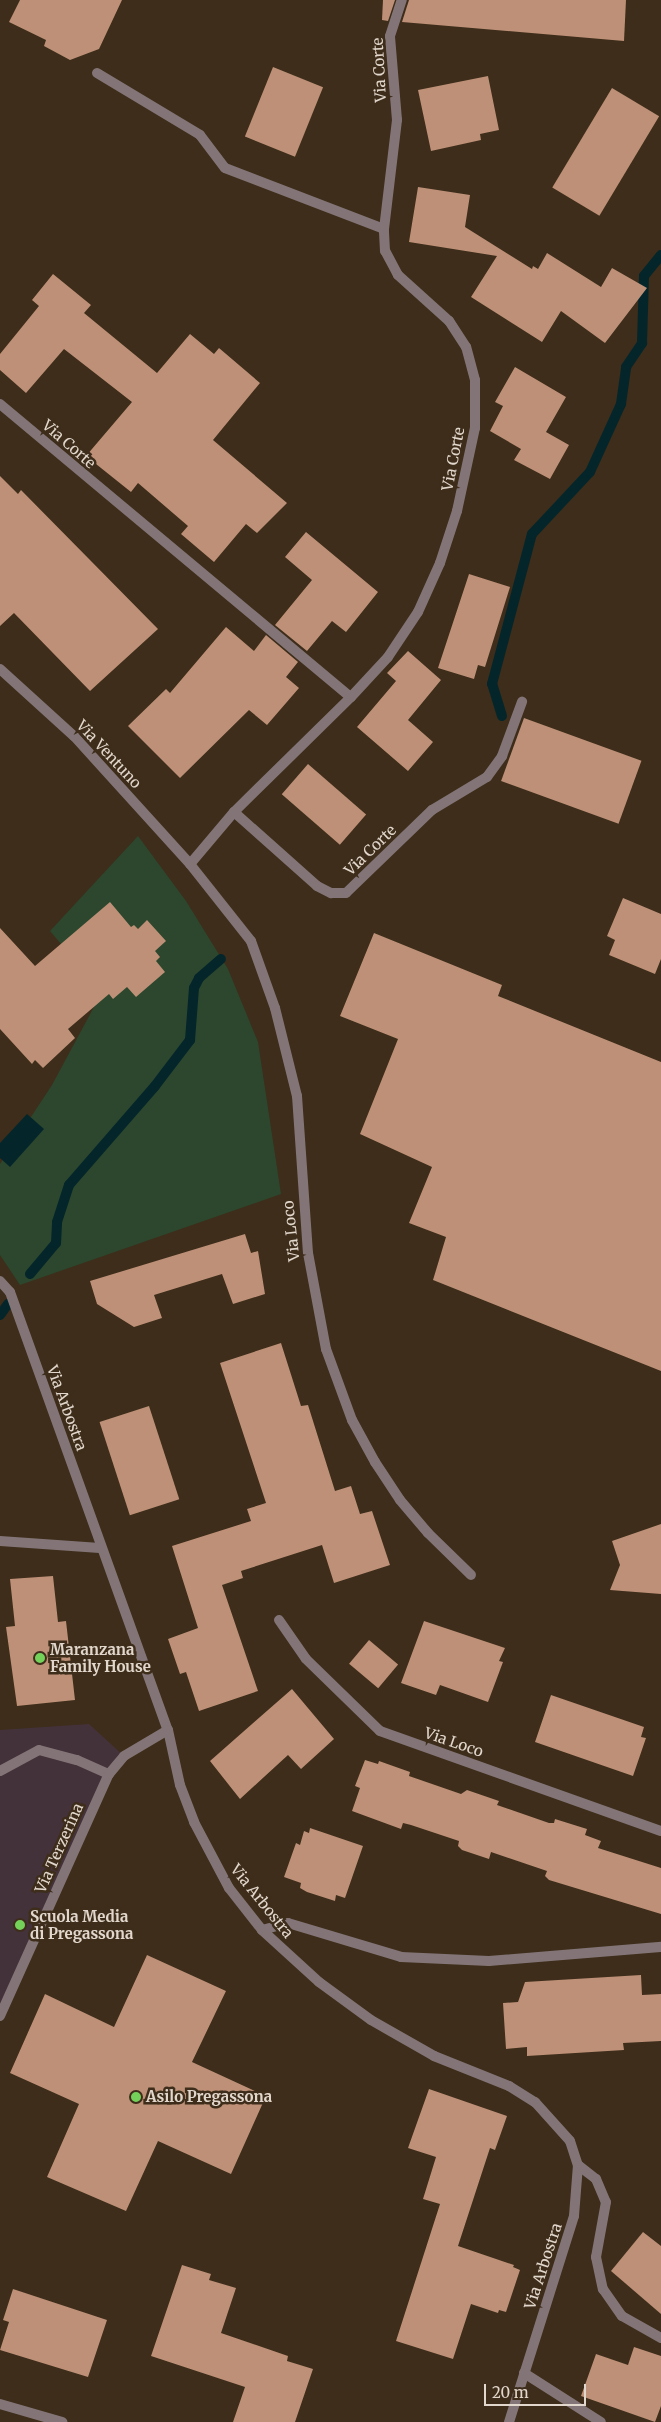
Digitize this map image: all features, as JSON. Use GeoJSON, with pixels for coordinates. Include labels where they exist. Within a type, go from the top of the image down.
{"type":"FeatureCollection","features":[{"type":"Feature","properties":{"kind":"street","name":"Via Corte"},"geometry":{"type":"LineString","coordinates":[[190,864],[234,812],[388,657],[418,612],[440,563],[457,512],[475,428],[475,380],[466,347],[449,321],[392,266],[385,251],[384,228],[397,120],[390,36],[402,0]]}},
{"type":"Feature","properties":{"kind":"street"},"geometry":{"type":"LineString","coordinates":[[98,73],[200,135],[226,168],[384,228]]}},
{"type":"Feature","properties":{"kind":"street","name":"Via Corte"},"geometry":{"type":"LineString","coordinates":[[0,404],[350,697]]}},
{"type":"Feature","properties":{"kind":"street","name":"Via Ventuno"},"geometry":{"type":"LineString","coordinates":[[0,669],[74,736],[190,864]]}},
{"type":"Feature","properties":{"kind":"street","name":"Via Corte"},"geometry":{"type":"LineString","coordinates":[[234,812],[317,886],[331,893],[346,893],[432,810],[487,776],[502,756],[522,702]]}},
{"type":"Feature","properties":{"kind":"street","name":"Via Loco"},"geometry":{"type":"LineString","coordinates":[[190,864],[251,940],[275,1008],[297,1096],[302,1198],[315,1301],[326,1349],[352,1420],[400,1500],[428,1533],[471,1575]]}},
{"type":"Feature","properties":{"kind":"street","name":"Via Arbostra"},"geometry":{"type":"LineString","coordinates":[[0,1281],[10,1292],[100,1548],[168,1730],[180,1785],[202,1839],[229,1888],[262,1930],[319,1982],[371,2020],[434,2056],[509,2086],[535,2102],[570,2141],[578,2165],[574,2216],[509,2422]]}},
{"type":"Feature","properties":{"kind":"street"},"geometry":{"type":"LineString","coordinates":[[0,1541],[100,1548]]}},
{"type":"Feature","properties":{"kind":"street","name":"Via Loco"},"geometry":{"type":"LineString","coordinates":[[279,1620],[306,1659],[380,1731],[661,1830]]}},
{"type":"Feature","properties":{"kind":"street","name":"Via Terzerina"},"geometry":{"type":"LineString","coordinates":[[0,2016],[109,1774],[124,1756],[168,1730]]}},
{"type":"Feature","properties":{"kind":"street"},"geometry":{"type":"LineString","coordinates":[[0,1771],[39,1750],[77,1760],[109,1774]]}},
{"type":"Feature","properties":{"kind":"street"},"geometry":{"type":"LineString","coordinates":[[262,1930],[288,1923],[401,1956],[489,1961],[661,1947]]}},
{"type":"Feature","properties":{"kind":"street"},"geometry":{"type":"LineString","coordinates":[[578,2165],[596,2179],[606,2202],[596,2257],[603,2289],[622,2316],[661,2338]]}},
{"type":"Feature","properties":{"kind":"street"},"geometry":{"type":"LineString","coordinates":[[524,2373],[601,2422]]}},
{"type":"Feature","properties":{"kind":"street"},"geometry":{"type":"LineString","coordinates":[[0,2404],[62,2422]]}},
{"type":"Feature","properties":{"kind":"shaded area","name":"Scuola Media di Pregassona"},"geometry":{"type":"Polygon","coordinates":[[[89,1724],[124,1756],[109,1774],[0,2016],[0,1730],[89,1724]]]}},
{"type":"Feature","properties":{"kind":"green space"},"geometry":{"type":"Polygon","coordinates":[[[138,836],[186,901],[228,969],[258,1042],[281,1194],[20,1285],[0,1255],[0,1164],[52,1085],[102,992],[50,931],[138,836]]]}},
{"type":"Feature","properties":{"kind":"water"},"geometry":{"type":"Polygon","coordinates":[[[27,1114],[44,1129],[10,1167],[0,1158],[0,1143],[27,1114]]]}},
{"type":"Feature","properties":{"kind":"building"},"geometry":{"type":"Polygon","coordinates":[[[20,0],[122,0],[99,49],[70,60],[44,46],[46,40],[9,22],[20,0]]]}},
{"type":"Feature","properties":{"kind":"building"},"geometry":{"type":"Polygon","coordinates":[[[383,0],[395,0],[388,21],[382,20],[383,0]]]}},
{"type":"Feature","properties":{"kind":"building"},"geometry":{"type":"Polygon","coordinates":[[[409,0],[626,0],[624,41],[402,22],[409,0]]]}},
{"type":"Feature","properties":{"kind":"building"},"geometry":{"type":"Polygon","coordinates":[[[273,67],[323,87],[295,157],[245,137],[273,67]]]}},
{"type":"Feature","properties":{"kind":"building"},"geometry":{"type":"Polygon","coordinates":[[[488,76],[499,130],[480,134],[481,140],[431,151],[418,90],[488,76]]]}},
{"type":"Feature","properties":{"kind":"building"},"geometry":{"type":"Polygon","coordinates":[[[612,88],[659,116],[599,216],[552,187],[612,88]]]}},
{"type":"Feature","properties":{"kind":"building"},"geometry":{"type":"Polygon","coordinates":[[[418,187],[470,195],[465,227],[532,269],[533,266],[538,269],[547,253],[601,287],[612,268],[647,288],[605,343],[561,311],[542,342],[471,297],[497,256],[409,242],[418,187]]]}},
{"type":"Feature","properties":{"kind":"building"},"geometry":{"type":"Polygon","coordinates":[[[53,274],[91,305],[84,313],[157,373],[190,334],[214,354],[219,348],[260,383],[213,440],[287,503],[257,533],[246,524],[214,562],[181,534],[188,526],[138,483],[131,492],[86,456],[132,402],[64,349],[26,393],[0,370],[0,354],[39,306],[32,300],[53,274]]]}},
{"type":"Feature","properties":{"kind":"building"},"geometry":{"type":"Polygon","coordinates":[[[515,367],[566,397],[546,432],[569,445],[550,479],[514,460],[521,449],[490,431],[503,406],[495,402],[515,367]]]}},
{"type":"Feature","properties":{"kind":"building"},"geometry":{"type":"Polygon","coordinates":[[[0,476],[18,494],[21,490],[158,629],[90,691],[14,613],[0,626],[0,476]]]}},
{"type":"Feature","properties":{"kind":"building"},"geometry":{"type":"Polygon","coordinates":[[[306,532],[378,592],[346,632],[332,621],[307,651],[275,625],[312,580],[285,557],[306,532]]]}},
{"type":"Feature","properties":{"kind":"building"},"geometry":{"type":"Polygon","coordinates":[[[469,574],[510,587],[485,667],[478,665],[474,679],[438,668],[469,574]]]}},
{"type":"Feature","properties":{"kind":"building"},"geometry":{"type":"Polygon","coordinates":[[[226,627],[254,651],[266,635],[298,662],[286,677],[299,688],[267,725],[249,710],[180,778],[128,726],[166,689],[170,693],[226,627]]]}},
{"type":"Feature","properties":{"kind":"building"},"geometry":{"type":"Polygon","coordinates":[[[408,651],[441,680],[408,720],[433,742],[408,771],[357,727],[396,681],[387,673],[408,651]]]}},
{"type":"Feature","properties":{"kind":"building"},"geometry":{"type":"Polygon","coordinates":[[[524,718],[641,761],[619,824],[501,781],[524,718]]]}},
{"type":"Feature","properties":{"kind":"building"},"geometry":{"type":"Polygon","coordinates":[[[308,764],[366,815],[340,845],[282,794],[308,764]]]}},
{"type":"Feature","properties":{"kind":"building"},"geometry":{"type":"Polygon","coordinates":[[[623,898],[661,914],[661,959],[655,974],[609,955],[615,940],[607,936],[623,898]]]}},
{"type":"Feature","properties":{"kind":"building"},"geometry":{"type":"Polygon","coordinates":[[[110,902],[131,927],[134,925],[138,929],[147,920],[166,941],[155,951],[160,957],[156,961],[165,972],[136,997],[127,987],[113,999],[109,994],[68,1029],[75,1038],[43,1068],[35,1060],[32,1064],[0,1029],[0,928],[35,966],[110,902]]]}},
{"type":"Feature","properties":{"kind":"building"},"geometry":{"type":"Polygon","coordinates":[[[374,933],[502,985],[498,996],[661,1062],[661,1371],[433,1280],[446,1237],[409,1223],[432,1167],[360,1134],[398,1039],[340,1016],[374,933]]]}},
{"type":"Feature","properties":{"kind":"building"},"geometry":{"type":"Polygon","coordinates":[[[245,1234],[251,1253],[258,1251],[265,1294],[233,1304],[222,1274],[154,1295],[162,1318],[134,1327],[97,1304],[90,1281],[245,1234]]]}},
{"type":"Feature","properties":{"kind":"building"},"geometry":{"type":"Polygon","coordinates":[[[281,1343],[301,1406],[308,1405],[335,1491],[351,1486],[360,1514],[372,1511],[390,1565],[334,1583],[322,1545],[241,1571],[243,1578],[222,1585],[258,1691],[199,1711],[186,1672],[180,1674],[168,1639],[198,1628],[172,1546],[251,1521],[247,1509],[266,1503],[220,1363],[281,1343]]]}},
{"type":"Feature","properties":{"kind":"building"},"geometry":{"type":"Polygon","coordinates":[[[149,1406],[179,1499],[130,1515],[100,1422],[149,1406]]]}},
{"type":"Feature","properties":{"kind":"building"},"geometry":{"type":"Polygon","coordinates":[[[661,1524],[661,1594],[610,1590],[620,1565],[612,1541],[661,1524]]]}},
{"type":"Feature","properties":{"kind":"building","name":"Maranzana Family House"},"geometry":{"type":"Polygon","coordinates":[[[53,1576],[58,1622],[66,1621],[75,1700],[17,1706],[6,1627],[15,1626],[10,1579],[53,1576]]]}},
{"type":"Feature","properties":{"kind":"building"},"geometry":{"type":"Polygon","coordinates":[[[424,1621],[505,1648],[499,1661],[503,1662],[488,1702],[440,1685],[436,1695],[401,1683],[424,1621]]]}},
{"type":"Feature","properties":{"kind":"building"},"geometry":{"type":"Polygon","coordinates":[[[369,1640],[398,1664],[378,1688],[349,1664],[369,1640]]]}},
{"type":"Feature","properties":{"kind":"building"},"geometry":{"type":"Polygon","coordinates":[[[292,1689],[334,1739],[301,1769],[288,1755],[240,1799],[210,1761],[292,1689]]]}},
{"type":"Feature","properties":{"kind":"building"},"geometry":{"type":"Polygon","coordinates":[[[551,1695],[644,1727],[641,1737],[646,1738],[633,1776],[535,1742],[551,1695]]]}},
{"type":"Feature","properties":{"kind":"building"},"geometry":{"type":"Polygon","coordinates":[[[365,1760],[378,1764],[379,1761],[410,1772],[409,1776],[461,1794],[467,1790],[499,1801],[497,1805],[549,1823],[554,1823],[555,1819],[587,1829],[585,1835],[601,1841],[598,1848],[661,1868],[661,1914],[549,1880],[545,1876],[547,1871],[491,1852],[489,1859],[462,1850],[458,1846],[459,1841],[411,1825],[403,1823],[401,1829],[352,1811],[360,1788],[355,1786],[365,1760]]]}},
{"type":"Feature","properties":{"kind":"building"},"geometry":{"type":"Polygon","coordinates":[[[310,1828],[363,1846],[345,1898],[336,1895],[335,1901],[307,1892],[300,1888],[301,1883],[284,1877],[296,1843],[300,1845],[304,1831],[309,1833],[310,1828]]]}},
{"type":"Feature","properties":{"kind":"building"},"geometry":{"type":"Polygon","coordinates":[[[147,1955],[226,1991],[192,2062],[266,2096],[231,2174],[158,2141],[126,2211],[47,2177],[79,2104],[10,2073],[45,1994],[114,2027],[147,1955]]]}},
{"type":"Feature","properties":{"kind":"building"},"geometry":{"type":"Polygon","coordinates":[[[641,1975],[642,1995],[661,1994],[661,2041],[623,2043],[624,2050],[527,2056],[527,2047],[506,2049],[503,2003],[518,2002],[525,1982],[641,1975]]]}},
{"type":"Feature","properties":{"kind":"building"},"geometry":{"type":"Polygon","coordinates":[[[429,2089],[507,2116],[495,2150],[490,2148],[458,2246],[514,2265],[513,2267],[520,2270],[506,2312],[499,2310],[498,2313],[471,2304],[453,2359],[396,2341],[440,2204],[423,2199],[436,2157],[408,2148],[429,2089]]]}},
{"type":"Feature","properties":{"kind":"building"},"geometry":{"type":"Polygon","coordinates":[[[643,2232],[661,2246],[661,2314],[611,2271],[643,2232]]]}},
{"type":"Feature","properties":{"kind":"building"},"geometry":{"type":"Polygon","coordinates":[[[182,2265],[211,2274],[209,2280],[236,2288],[221,2333],[288,2356],[287,2361],[313,2369],[295,2422],[233,2422],[245,2387],[151,2356],[182,2265]]]}},
{"type":"Feature","properties":{"kind":"building"},"geometry":{"type":"Polygon","coordinates":[[[13,2289],[107,2320],[88,2377],[0,2350],[9,2322],[3,2320],[13,2289]]]}},
{"type":"Feature","properties":{"kind":"building"},"geometry":{"type":"Polygon","coordinates":[[[634,2347],[661,2356],[661,2406],[655,2422],[581,2396],[596,2354],[628,2365],[634,2347]]]}},
{"type":"Feature","properties":{"kind":"waterway"},"geometry":{"type":"LineString","coordinates":[[502,716],[492,684],[532,534],[590,472],[621,404],[626,367],[642,343],[644,276],[661,255]]}},
{"type":"Feature","properties":{"kind":"waterway"},"geometry":{"type":"LineString","coordinates":[[30,1274],[56,1243],[57,1222],[69,1185],[155,1086],[190,1040],[194,988],[199,978],[221,959]]}},
{"type":"Feature","properties":{"kind":"waterway"},"geometry":{"type":"LineString","coordinates":[[0,1315],[8,1304]]}},
{"type":"Feature","properties":{"kind":"place","name":"Maranzana Family House"},"geometry":{"type":"Point","coordinates":[40,1658]}},
{"type":"Feature","properties":{"kind":"place","name":"Scuola Media di Pregassona"},"geometry":{"type":"Point","coordinates":[20,1925]}},
{"type":"Feature","properties":{"kind":"place","name":"Asilo Pregassona"},"geometry":{"type":"Point","coordinates":[136,2097]}}]}
